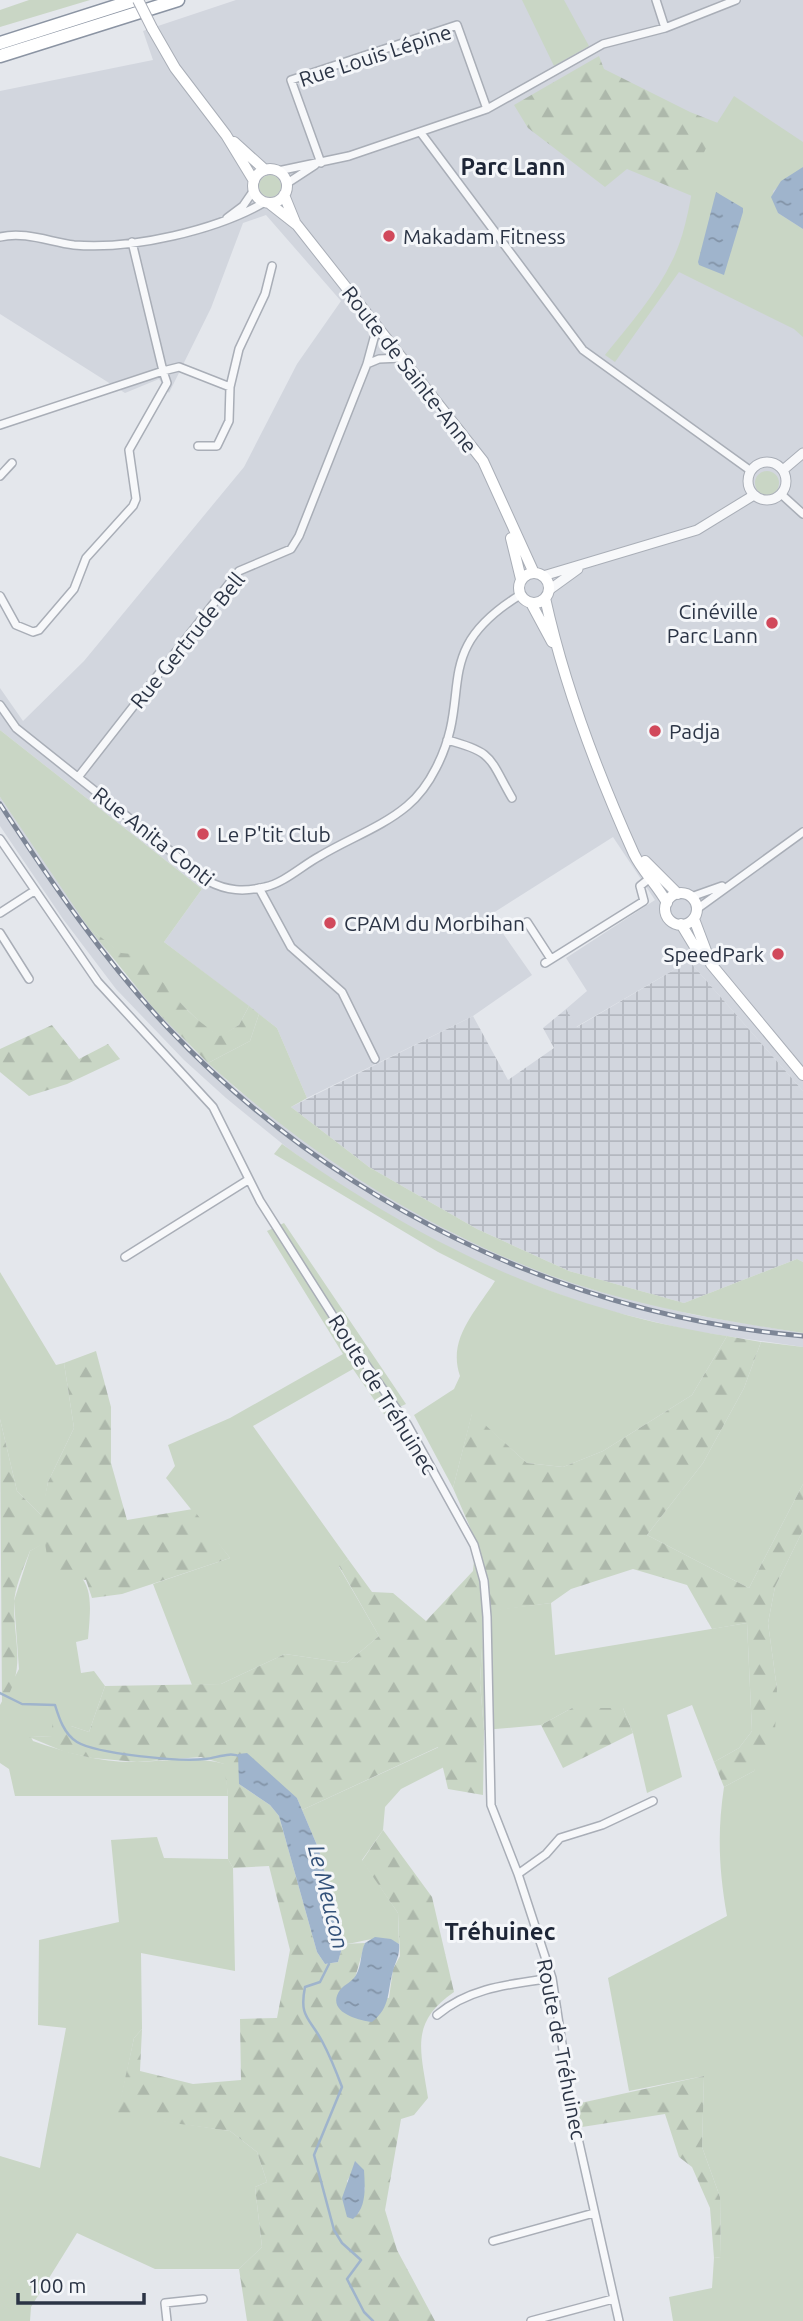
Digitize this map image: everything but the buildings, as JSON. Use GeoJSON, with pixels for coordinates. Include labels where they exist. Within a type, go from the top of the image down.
{"type":"FeatureCollection","features":[{"type":"Feature","properties":{"kind":"highway"},"geometry":{"type":"LineString","coordinates":[[0,43],[137,0]]}},
{"type":"Feature","properties":{"kind":"highway"},"geometry":{"type":"LineString","coordinates":[[0,57],[178,0]]}},
{"type":"Feature","properties":{"kind":"main road"},"geometry":{"type":"LineString","coordinates":[[137,0],[175,68],[226,135],[254,185],[267,202],[284,195],[286,184],[278,171],[265,170],[226,135]]}},
{"type":"Feature","properties":{"kind":"main road"},"geometry":{"type":"LineString","coordinates":[[254,185],[265,170]]}},
{"type":"Feature","properties":{"kind":"main road","name":"Route de Sainte-Anne"},"geometry":{"type":"LineString","coordinates":[[284,195],[297,225]]}},
{"type":"Feature","properties":{"kind":"main road","name":"Route de Sainte-Anne"},"geometry":{"type":"LineString","coordinates":[[267,202],[297,225],[483,461],[494,480],[509,520],[547,594]]}},
{"type":"Feature","properties":{"kind":"main road","name":"Route de Sainte-Anne"},"geometry":{"type":"LineString","coordinates":[[509,520],[521,579],[520,595]]}},
{"type":"Feature","properties":{"kind":"main road"},"geometry":{"type":"LineString","coordinates":[[521,579],[539,574]]}},
{"type":"Feature","properties":{"kind":"main road"},"geometry":{"type":"LineString","coordinates":[[531,603],[547,594],[556,648],[587,737],[630,842],[667,903],[668,917],[681,925],[710,973],[803,1075]]}},
{"type":"Feature","properties":{"kind":"main road"},"geometry":{"type":"LineString","coordinates":[[520,595],[531,603],[556,648]]}},
{"type":"Feature","properties":{"kind":"main road"},"geometry":{"type":"LineString","coordinates":[[630,842],[668,887],[678,894],[691,897],[711,964],[731,993]]}},
{"type":"Feature","properties":{"kind":"main road"},"geometry":{"type":"LineString","coordinates":[[667,903],[678,894]]}},
{"type":"Feature","properties":{"kind":"main road"},"geometry":{"type":"LineString","coordinates":[[681,925],[695,914]]}},
{"type":"Feature","properties":{"kind":"street"},"geometry":{"type":"LineString","coordinates":[[656,0],[665,28]]}},
{"type":"Feature","properties":{"kind":"street"},"geometry":{"type":"LineString","coordinates":[[278,171],[319,164],[421,133],[487,109],[603,44],[665,28],[736,0]]}},
{"type":"Feature","properties":{"kind":"street","name":"Rue Louis Lépine"},"geometry":{"type":"LineString","coordinates":[[319,164],[291,80],[457,25],[487,109]]}},
{"type":"Feature","properties":{"kind":"street"},"geometry":{"type":"LineString","coordinates":[[421,133],[583,350],[751,471]]}},
{"type":"Feature","properties":{"kind":"street"},"geometry":{"type":"LineString","coordinates":[[286,184],[319,164]]}},
{"type":"Feature","properties":{"kind":"street"},"geometry":{"type":"LineString","coordinates":[[221,223],[243,206],[254,185]]}},
{"type":"Feature","properties":{"kind":"street"},"geometry":{"type":"LineString","coordinates":[[0,237],[21,236],[75,245],[132,242],[221,223],[267,202]]}},
{"type":"Feature","properties":{"kind":"street"},"geometry":{"type":"LineString","coordinates":[[0,596],[16,625],[33,632],[39,630],[74,589],[86,558],[133,506],[136,499],[129,450],[167,383],[132,242]]}},
{"type":"Feature","properties":{"kind":"street"},"geometry":{"type":"LineString","coordinates":[[198,446],[218,446],[229,421],[230,387],[239,349],[265,295],[272,266]]}},
{"type":"Feature","properties":{"kind":"street","name":"Rue Gertrude Bell"},"geometry":{"type":"LineString","coordinates":[[79,776],[239,571],[290,549],[299,536],[368,364],[377,327]]}},
{"type":"Feature","properties":{"kind":"street"},"geometry":{"type":"LineString","coordinates":[[368,364],[379,359],[401,358]]}},
{"type":"Feature","properties":{"kind":"street"},"geometry":{"type":"LineString","coordinates":[[0,425],[179,367],[230,387]]}},
{"type":"Feature","properties":{"kind":"street"},"geometry":{"type":"LineString","coordinates":[[783,470],[803,453]]}},
{"type":"Feature","properties":{"kind":"street"},"geometry":{"type":"LineString","coordinates":[[766,462],[783,470],[786,482],[781,494],[771,500],[754,495],[748,486],[751,471],[766,462]]}},
{"type":"Feature","properties":{"kind":"street"},"geometry":{"type":"LineString","coordinates":[[0,476],[12,463]]}},
{"type":"Feature","properties":{"kind":"street"},"geometry":{"type":"LineString","coordinates":[[781,494],[803,514]]}},
{"type":"Feature","properties":{"kind":"street"},"geometry":{"type":"LineString","coordinates":[[539,574],[588,563],[697,530],[754,495]]}},
{"type":"Feature","properties":{"kind":"street"},"geometry":{"type":"LineString","coordinates":[[547,594],[588,563]]}},
{"type":"Feature","properties":{"kind":"street","name":"Rue Anita Conti"},"geometry":{"type":"LineString","coordinates":[[0,705],[16,728],[208,881],[234,891],[268,887],[405,808],[433,773],[447,740],[457,675],[470,637],[493,612],[520,595]]}},
{"type":"Feature","properties":{"kind":"street"},"geometry":{"type":"LineString","coordinates":[[447,740],[477,747],[485,753],[512,799]]}},
{"type":"Feature","properties":{"kind":"street"},"geometry":{"type":"LineString","coordinates":[[695,914],[729,883],[803,832]]}},
{"type":"Feature","properties":{"kind":"street","name":"Route de Tréhuinec"},"geometry":{"type":"LineString","coordinates":[[0,839],[98,982],[213,1107],[248,1180],[342,1330],[407,1424],[474,1545],[484,1581],[487,1617],[490,1797],[552,1978],[573,2116],[619,2321]]}},
{"type":"Feature","properties":{"kind":"street"},"geometry":{"type":"LineString","coordinates":[[527,922],[548,961],[644,901],[640,886],[650,878]]}},
{"type":"Feature","properties":{"kind":"street"},"geometry":{"type":"LineString","coordinates":[[691,897],[729,883]]}},
{"type":"Feature","properties":{"kind":"street"},"geometry":{"type":"LineString","coordinates":[[259,888],[291,947],[342,992],[375,1059]]}},
{"type":"Feature","properties":{"kind":"street"},"geometry":{"type":"LineString","coordinates":[[0,913],[34,891]]}},
{"type":"Feature","properties":{"kind":"street"},"geometry":{"type":"LineString","coordinates":[[0,933],[29,979]]}},
{"type":"Feature","properties":{"kind":"street"},"geometry":{"type":"LineString","coordinates":[[125,1257],[248,1180]]}},
{"type":"Feature","properties":{"kind":"street"},"geometry":{"type":"LineString","coordinates":[[518,1874],[546,1854],[560,1838],[602,1825],[653,1801]]}},
{"type":"Feature","properties":{"kind":"street"},"geometry":{"type":"LineString","coordinates":[[437,2015],[451,2003],[471,1993],[552,1978]]}},
{"type":"Feature","properties":{"kind":"street"},"geometry":{"type":"LineString","coordinates":[[493,2241],[594,2213]]}},
{"type":"Feature","properties":{"kind":"street"},"geometry":{"type":"LineString","coordinates":[[167,2321],[164,2304],[203,2299]]}},
{"type":"Feature","properties":{"kind":"street"},"geometry":{"type":"LineString","coordinates":[[531,2321],[613,2299]]}},
{"type":"Feature","properties":{"kind":"shaded area"},"geometry":{"type":"Polygon","coordinates":[[[236,0],[803,0],[803,1091],[689,961],[576,1027],[566,1009],[587,991],[566,958],[655,900],[613,837],[490,915],[532,975],[473,1016],[307,1098],[277,1028],[164,942],[202,889],[0,730],[0,688],[23,721],[84,661],[244,467],[297,364],[341,301],[266,215],[243,223],[211,308],[169,393],[159,379],[125,393],[0,314],[0,91],[153,60],[143,31],[236,0]]]}},
{"type":"Feature","properties":{"kind":"shaded area"},"geometry":{"type":"Polygon","coordinates":[[[0,797],[118,967],[194,1050],[239,1091],[455,1234],[549,1275],[598,1291],[695,1315],[803,1333],[803,1347],[692,1331],[594,1307],[501,1273],[406,1226],[363,1201],[290,1150],[226,1098],[184,1060],[116,989],[63,919],[0,826],[0,797]]]}},
{"type":"Feature","properties":{"kind":"shaded area"},"geometry":{"type":"Polygon","coordinates":[[[689,961],[803,1091],[803,1262],[797,1259],[684,1303],[569,1271],[477,1229],[369,1167],[291,1107],[473,1016],[508,1080],[554,1048],[543,1028],[566,1009],[577,1027],[689,961]]]}},
{"type":"Feature","properties":{"kind":"green space"},"geometry":{"type":"Polygon","coordinates":[[[29,0],[90,0],[0,27],[0,10],[29,0]]]}},
{"type":"Feature","properties":{"kind":"green space"},"geometry":{"type":"Polygon","coordinates":[[[522,0],[564,0],[589,46],[554,66],[522,0]]]}},
{"type":"Feature","properties":{"kind":"green space"},"geometry":{"type":"Polygon","coordinates":[[[599,56],[604,69],[718,123],[698,165],[692,196],[627,169],[605,187],[528,128],[514,105],[599,56]]]}},
{"type":"Feature","properties":{"kind":"green space"},"geometry":{"type":"Polygon","coordinates":[[[734,96],[803,142],[803,167],[773,191],[778,213],[803,229],[803,337],[794,329],[679,272],[615,362],[605,355],[650,297],[673,259],[685,225],[703,148],[734,96]]]}},
{"type":"Feature","properties":{"kind":"green space"},"geometry":{"type":"Polygon","coordinates":[[[270,175],[278,178],[281,186],[278,194],[270,197],[262,194],[259,186],[262,178],[270,175]]]}},
{"type":"Feature","properties":{"kind":"green space"},"geometry":{"type":"Polygon","coordinates":[[[767,471],[776,474],[779,483],[776,492],[767,495],[758,492],[755,483],[758,474],[767,471]]]}},
{"type":"Feature","properties":{"kind":"green space"},"geometry":{"type":"Polygon","coordinates":[[[0,730],[202,889],[164,942],[249,1006],[239,1025],[220,1037],[88,927],[0,797],[0,730]]]}},
{"type":"Feature","properties":{"kind":"green space"},"geometry":{"type":"Polygon","coordinates":[[[88,927],[121,953],[142,955],[187,1009],[220,1036],[239,1025],[249,1006],[259,1014],[250,1041],[208,1063],[155,1010],[88,927]]]}},
{"type":"Feature","properties":{"kind":"green space"},"geometry":{"type":"Polygon","coordinates":[[[259,1014],[277,1028],[307,1098],[291,1107],[369,1167],[477,1229],[569,1271],[684,1303],[797,1259],[803,1262],[803,1333],[674,1310],[580,1286],[502,1256],[412,1211],[326,1157],[246,1096],[208,1063],[250,1041],[259,1014]]]}},
{"type":"Feature","properties":{"kind":"green space"},"geometry":{"type":"Polygon","coordinates":[[[52,1025],[79,1059],[108,1044],[120,1059],[67,1084],[29,1096],[0,1072],[0,1049],[52,1025]]]}},
{"type":"Feature","properties":{"kind":"green space"},"geometry":{"type":"Polygon","coordinates":[[[282,1144],[386,1212],[493,1267],[548,1290],[606,1309],[727,1336],[692,1395],[603,1451],[563,1467],[527,1463],[472,1414],[453,1488],[414,1415],[454,1389],[460,1376],[457,1350],[460,1338],[472,1314],[495,1281],[438,1252],[274,1154],[282,1144]]]}},
{"type":"Feature","properties":{"kind":"green space"},"geometry":{"type":"Polygon","coordinates":[[[284,1223],[406,1404],[384,1414],[353,1369],[253,1426],[348,1559],[339,1567],[379,1636],[347,1663],[285,1654],[221,1684],[192,1685],[153,1584],[230,1558],[166,1478],[175,1466],[168,1445],[230,1418],[343,1354],[267,1231],[284,1223]]]}},
{"type":"Feature","properties":{"kind":"green space"},"geometry":{"type":"Polygon","coordinates":[[[0,1272],[56,1365],[64,1363],[74,1428],[48,1482],[42,1516],[17,1491],[0,1419],[0,1272]]]}},
{"type":"Feature","properties":{"kind":"green space"},"geometry":{"type":"Polygon","coordinates":[[[727,1336],[761,1342],[744,1388],[703,1463],[647,1535],[749,1588],[803,1484],[803,1530],[775,1587],[768,1623],[777,1689],[775,1732],[754,1771],[724,1787],[714,1762],[739,1748],[752,1731],[747,1623],[712,1629],[687,1585],[633,1569],[571,1589],[551,1603],[484,1612],[480,1683],[484,1730],[483,1795],[448,1789],[438,1747],[302,1810],[297,1798],[239,1784],[270,1805],[279,1816],[317,1952],[325,1964],[338,1962],[343,1944],[365,1943],[355,1978],[340,1991],[389,1998],[393,1969],[400,1956],[398,1913],[362,1861],[383,1830],[432,1897],[454,1992],[440,2003],[424,2027],[421,2052],[428,2098],[414,2115],[401,2119],[385,2210],[397,2250],[435,2321],[247,2321],[239,2269],[262,2247],[255,2187],[267,2182],[257,2152],[230,2131],[117,2115],[134,2038],[142,2029],[140,2071],[193,2084],[241,2080],[240,2019],[277,2018],[290,1950],[269,1866],[233,1868],[228,1859],[228,1796],[224,1764],[201,1757],[137,1762],[92,1758],[65,1752],[29,1737],[52,1736],[52,1724],[66,1717],[71,1726],[89,1732],[105,1686],[221,1684],[285,1654],[347,1663],[379,1636],[339,1566],[348,1559],[372,1592],[393,1593],[426,1621],[473,1571],[476,1541],[453,1488],[472,1413],[527,1463],[563,1467],[603,1451],[692,1395],[727,1336]],[[354,2170],[347,2181],[358,2215],[365,2188],[354,2170]]]}},
{"type":"Feature","properties":{"kind":"green space"},"geometry":{"type":"Polygon","coordinates":[[[761,1342],[803,1347],[803,1484],[749,1588],[647,1535],[703,1463],[744,1388],[761,1342]]]}},
{"type":"Feature","properties":{"kind":"green space"},"geometry":{"type":"Polygon","coordinates":[[[96,1351],[111,1407],[111,1463],[127,1520],[193,1509],[230,1558],[122,1594],[92,1598],[86,1580],[50,1575],[45,1543],[30,1551],[14,1598],[17,1668],[10,1693],[2,1706],[0,1419],[17,1491],[41,1515],[48,1482],[74,1428],[64,1363],[96,1351]]]}},
{"type":"Feature","properties":{"kind":"green space"},"geometry":{"type":"Polygon","coordinates":[[[803,1530],[803,2321],[673,2321],[669,2297],[712,2288],[714,2258],[721,2257],[720,2197],[702,2147],[704,2076],[629,2091],[608,1978],[727,1916],[720,1852],[724,1787],[754,1771],[777,1689],[768,1623],[775,1587],[803,1530]]]}},
{"type":"Feature","properties":{"kind":"green space"},"geometry":{"type":"Polygon","coordinates":[[[45,1542],[85,1583],[90,1603],[90,1619],[88,1639],[76,1642],[81,1673],[94,1671],[105,1686],[89,1732],[71,1726],[52,1736],[31,1737],[33,1741],[112,1761],[193,1760],[225,1764],[228,1796],[15,1796],[9,1769],[0,1763],[0,1705],[19,1669],[14,1601],[30,1551],[45,1542]]]}},
{"type":"Feature","properties":{"kind":"green space"},"geometry":{"type":"Polygon","coordinates":[[[551,1603],[555,1655],[747,1623],[752,1731],[739,1748],[714,1762],[692,1705],[667,1715],[682,1777],[647,1793],[633,1733],[623,1708],[572,1708],[541,1725],[484,1730],[480,1683],[484,1611],[551,1603]]]}},
{"type":"Feature","properties":{"kind":"green space"},"geometry":{"type":"Polygon","coordinates":[[[572,1708],[623,1708],[633,1733],[563,1768],[541,1725],[572,1708]]]}},
{"type":"Feature","properties":{"kind":"green space"},"geometry":{"type":"Polygon","coordinates":[[[439,1747],[444,1767],[401,1789],[385,1807],[383,1830],[362,1860],[398,1913],[399,1944],[379,1938],[343,1944],[319,1850],[302,1810],[439,1747]]]}},
{"type":"Feature","properties":{"kind":"green space"},"geometry":{"type":"Polygon","coordinates":[[[157,1837],[164,1858],[228,1859],[233,1868],[235,1971],[141,1953],[142,2029],[134,2038],[118,2114],[230,2131],[257,2152],[267,2182],[255,2187],[262,2247],[239,2269],[155,2269],[77,2233],[31,2307],[30,2321],[0,2321],[0,2156],[40,2168],[66,2028],[38,2025],[39,1940],[119,1922],[111,1840],[157,1837]]]}},
{"type":"Feature","properties":{"kind":"green space"},"geometry":{"type":"Polygon","coordinates":[[[704,2076],[702,2147],[720,2197],[721,2257],[714,2258],[710,2208],[692,2167],[679,2157],[665,2114],[582,2127],[576,2104],[704,2076]]]}},
{"type":"Feature","properties":{"kind":"water"},"geometry":{"type":"Polygon","coordinates":[[[803,167],[803,229],[778,213],[771,197],[781,181],[803,167]]]}},
{"type":"Feature","properties":{"kind":"water"},"geometry":{"type":"Polygon","coordinates":[[[716,192],[743,208],[724,275],[699,265],[698,262],[716,192]]]}},
{"type":"Feature","properties":{"kind":"water"},"geometry":{"type":"Polygon","coordinates":[[[247,1753],[297,1798],[319,1850],[343,1944],[338,1962],[325,1964],[317,1952],[279,1816],[270,1805],[239,1784],[238,1754],[247,1753]]]}},
{"type":"Feature","properties":{"kind":"water"},"geometry":{"type":"Polygon","coordinates":[[[375,1937],[391,1939],[399,1944],[399,1948],[385,2005],[372,2022],[345,2013],[337,2004],[336,1998],[340,1990],[356,1975],[365,1943],[375,1937]]]}},
{"type":"Feature","properties":{"kind":"water"},"geometry":{"type":"Polygon","coordinates":[[[355,2161],[364,2170],[365,2190],[361,2209],[353,2219],[347,2217],[342,2198],[355,2161]]]}},
{"type":"Feature","properties":{"kind":"waterway","name":"Le Meucon"},"geometry":{"type":"LineString","coordinates":[[0,1693],[22,1704],[55,1705],[69,1735],[77,1742],[102,1750],[193,1760],[223,1755],[241,1757]]}},
{"type":"Feature","properties":{"kind":"waterway","name":"Le Meucon"},"geometry":{"type":"LineString","coordinates":[[329,1964],[320,1982],[305,1987],[303,1997],[306,2016],[325,2047],[342,2087],[314,2155],[334,2230],[342,2243],[361,2260],[347,2279],[364,2312],[373,2321]]}},
{"type":"Feature","properties":{"kind":"railway"},"geometry":{"type":"LineString","coordinates":[[0,804],[79,920],[144,1002],[233,1090],[303,1147],[378,1196],[458,1239],[541,1275],[626,1303],[714,1324],[803,1336]]}},
{"type":"Feature","properties":{"kind":"place","name":"Makadam Fitness"},"geometry":{"type":"Point","coordinates":[389,236]}},
{"type":"Feature","properties":{"kind":"place","name":"Cinéville Parc Lann"},"geometry":{"type":"Point","coordinates":[772,623]}},
{"type":"Feature","properties":{"kind":"place","name":"Padja"},"geometry":{"type":"Point","coordinates":[655,731]}},
{"type":"Feature","properties":{"kind":"place","name":"Le P'tit Club"},"geometry":{"type":"Point","coordinates":[203,834]}},
{"type":"Feature","properties":{"kind":"place","name":"CPAM du Morbihan"},"geometry":{"type":"Point","coordinates":[330,923]}},
{"type":"Feature","properties":{"kind":"place","name":"SpeedPark"},"geometry":{"type":"Point","coordinates":[778,954]}},
{"type":"Feature","properties":{"kind":"district","name":"Parc Lann"},"geometry":{"type":"Point","coordinates":[513,166]}},
{"type":"Feature","properties":{"kind":"district","name":"Tréhuinec"},"geometry":{"type":"Point","coordinates":[500,1931]}}]}
